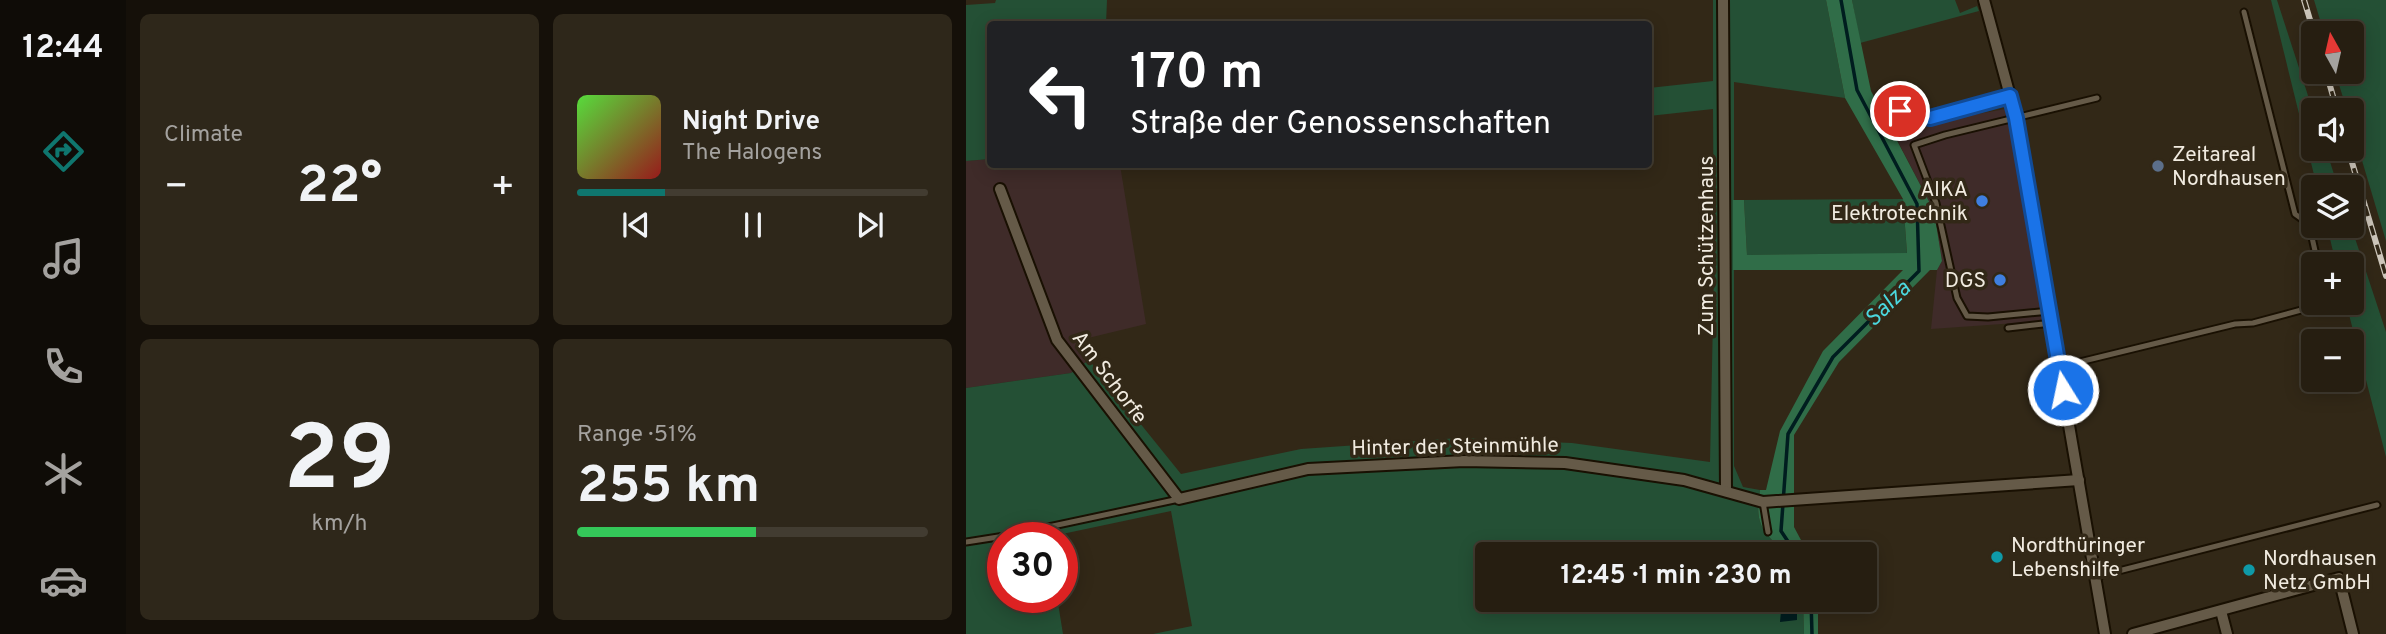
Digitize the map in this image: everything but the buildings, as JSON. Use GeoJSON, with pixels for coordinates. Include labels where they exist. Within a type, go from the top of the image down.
{"type":"FeatureCollection","features":[{"type":"Feature","properties":{"kind":"street","name":"Zum Schützenhaus"},"geometry":{"type":"LineString","coordinates":[[1723,0],[1726,491]]}},
{"type":"Feature","properties":{"kind":"street"},"geometry":{"type":"LineString","coordinates":[[1984,0],[2016,118],[2105,634]]}},
{"type":"Feature","properties":{"kind":"street","name":"Am Schorfe"},"geometry":{"type":"LineString","coordinates":[[1000,189],[1057,340],[1179,499]]}},
{"type":"Feature","properties":{"kind":"street","name":"Hinter der Steinmühle"},"geometry":{"type":"LineString","coordinates":[[1179,499],[1308,469],[1464,461],[1565,463],[1684,480],[1768,501],[2079,481]]}},
{"type":"Feature","properties":{"kind":"street"},"geometry":{"type":"LineString","coordinates":[[2133,634],[2339,578],[2353,634]]}},
{"type":"Feature","properties":{"kind":"street"},"geometry":{"type":"LineString","coordinates":[[2221,611],[2227,634]]}},
{"type":"Feature","properties":{"kind":"lane"},"geometry":{"type":"LineString","coordinates":[[2244,12],[2295,214],[2309,224],[2315,252]]}},
{"type":"Feature","properties":{"kind":"lane"},"geometry":{"type":"LineString","coordinates":[[1900,111],[1930,118],[2010,96]]}},
{"type":"Feature","properties":{"kind":"lane"},"geometry":{"type":"LineString","coordinates":[[2050,311],[1988,317],[1967,316],[1956,298],[1937,203],[1914,145],[2097,98]]}},
{"type":"Feature","properties":{"kind":"lane"},"geometry":{"type":"LineString","coordinates":[[2059,367],[2301,310]]}},
{"type":"Feature","properties":{"kind":"lane"},"geometry":{"type":"LineString","coordinates":[[2008,328],[2052,324]]}},
{"type":"Feature","properties":{"kind":"lane"},"geometry":{"type":"LineString","coordinates":[[966,542],[1179,499]]}},
{"type":"Feature","properties":{"kind":"lane"},"geometry":{"type":"LineString","coordinates":[[1768,501],[1768,531]]}},
{"type":"Feature","properties":{"kind":"lane"},"geometry":{"type":"LineString","coordinates":[[2095,578],[2377,505]]}},
{"type":"Feature","properties":{"kind":"shaded area"},"geometry":{"type":"Polygon","coordinates":[[[2005,109],[2045,321],[1931,329],[1937,270],[1942,261],[1934,211],[1892,130],[2005,109]]]}},
{"type":"Feature","properties":{"kind":"shaded area"},"geometry":{"type":"Polygon","coordinates":[[[987,159],[987,168],[1120,168],[1146,324],[1084,339],[1089,360],[1071,373],[966,388],[966,161],[987,159]]]}},
{"type":"Feature","properties":{"kind":"green space"},"geometry":{"type":"Polygon","coordinates":[[[996,0],[1107,0],[1106,21],[987,21],[987,159],[966,161],[966,5],[995,3],[996,0]]]}},
{"type":"Feature","properties":{"kind":"green space"},"geometry":{"type":"Polygon","coordinates":[[[1713,0],[1826,0],[1845,98],[1734,82],[1734,466],[1743,487],[1760,490],[1760,520],[1774,542],[1475,542],[1475,612],[1803,612],[1804,634],[1153,634],[1192,626],[1171,511],[1078,531],[1078,522],[987,522],[987,613],[1060,613],[1063,634],[966,634],[966,388],[1071,373],[1089,360],[1181,474],[1301,449],[1459,438],[1572,443],[1710,462],[1714,271],[1713,109],[1652,116],[1652,88],[1713,81],[1713,0]]]}},
{"type":"Feature","properties":{"kind":"green space"},"geometry":{"type":"Polygon","coordinates":[[[1826,0],[1852,0],[1871,91],[1934,211],[1942,261],[1937,270],[1930,270],[1839,362],[1794,435],[1794,527],[1802,542],[1775,542],[1762,527],[1758,502],[1760,490],[1766,490],[1780,431],[1823,351],[1903,270],[1733,270],[1733,200],[1744,200],[1747,255],[1907,253],[1903,199],[1845,98],[1826,0]]]}},
{"type":"Feature","properties":{"kind":"green space"},"geometry":{"type":"Polygon","coordinates":[[[1852,0],[1955,0],[1960,13],[1977,6],[1979,11],[1860,43],[1852,0]]]}},
{"type":"Feature","properties":{"kind":"green space"},"geometry":{"type":"Polygon","coordinates":[[[2271,0],[2277,0],[2301,74],[2301,84],[2304,84],[2309,98],[2301,98],[2301,122],[2271,0]]]}},
{"type":"Feature","properties":{"kind":"green space"},"geometry":{"type":"Polygon","coordinates":[[[2314,0],[2386,0],[2386,241],[2362,161],[2364,98],[2343,98],[2339,84],[2364,84],[2364,21],[2320,21],[2314,0]]]}},
{"type":"Feature","properties":{"kind":"green space"},"geometry":{"type":"Polygon","coordinates":[[[2311,161],[2330,161],[2334,175],[2314,175],[2311,161]]]}},
{"type":"Feature","properties":{"kind":"green space"},"geometry":{"type":"Polygon","coordinates":[[[1903,199],[1907,254],[1747,255],[1744,200],[1903,199]]]}},
{"type":"Feature","properties":{"kind":"green space"},"geometry":{"type":"Polygon","coordinates":[[[2330,238],[2355,238],[2360,252],[2333,252],[2330,238]]]}},
{"type":"Feature","properties":{"kind":"green space"},"geometry":{"type":"Polygon","coordinates":[[[2364,265],[2386,332],[2386,457],[2364,372],[2364,329],[2353,329],[2349,315],[2364,315],[2364,265]]]}},
{"type":"Feature","properties":{"kind":"green space"},"geometry":{"type":"Polygon","coordinates":[[[1803,612],[1818,612],[1818,634],[1804,634],[1803,612]]]}},
{"type":"Feature","properties":{"kind":"water"},"geometry":{"type":"Polygon","coordinates":[[[1781,612],[1797,612],[1797,620],[1780,622],[1781,612]]]}},
{"type":"Feature","properties":{"kind":"waterway","name":"Salza"},"geometry":{"type":"LineString","coordinates":[[1788,542],[1781,531],[1788,434],[1833,357],[1919,271],[1917,204],[1857,90],[1841,0]]}},
{"type":"Feature","properties":{"kind":"waterway","name":"Salza"},"geometry":{"type":"LineString","coordinates":[[1811,612],[1812,634]]}},
{"type":"Feature","properties":{"kind":"railway"},"geometry":{"type":"LineString","coordinates":[[2304,0],[2310,21]]}},
{"type":"Feature","properties":{"kind":"railway"},"geometry":{"type":"LineString","coordinates":[[2329,84],[2334,98]]}},
{"type":"Feature","properties":{"kind":"railway"},"geometry":{"type":"LineString","coordinates":[[2352,161],[2386,276]]}},
{"type":"Feature","properties":{"kind":"place","name":"Zeitareal Nordhausen"},"geometry":{"type":"Point","coordinates":[2158,166]}},
{"type":"Feature","properties":{"kind":"place","name":"AIKA Elektrotechnik"},"geometry":{"type":"Point","coordinates":[1982,201]}},
{"type":"Feature","properties":{"kind":"place","name":"DGS"},"geometry":{"type":"Point","coordinates":[2000,280]}},
{"type":"Feature","properties":{"kind":"place","name":"Nordthüringer Lebenshilfe"},"geometry":{"type":"Point","coordinates":[1997,557]}},
{"type":"Feature","properties":{"kind":"place","name":"Nordhausen Netz GmbH"},"geometry":{"type":"Point","coordinates":[2249,570]}},
{"type":"Feature","properties":{"kind":"route"},"geometry":{"type":"LineString","coordinates":[[1900,111],[1930,118],[2010,96],[2063,390]]}}]}
